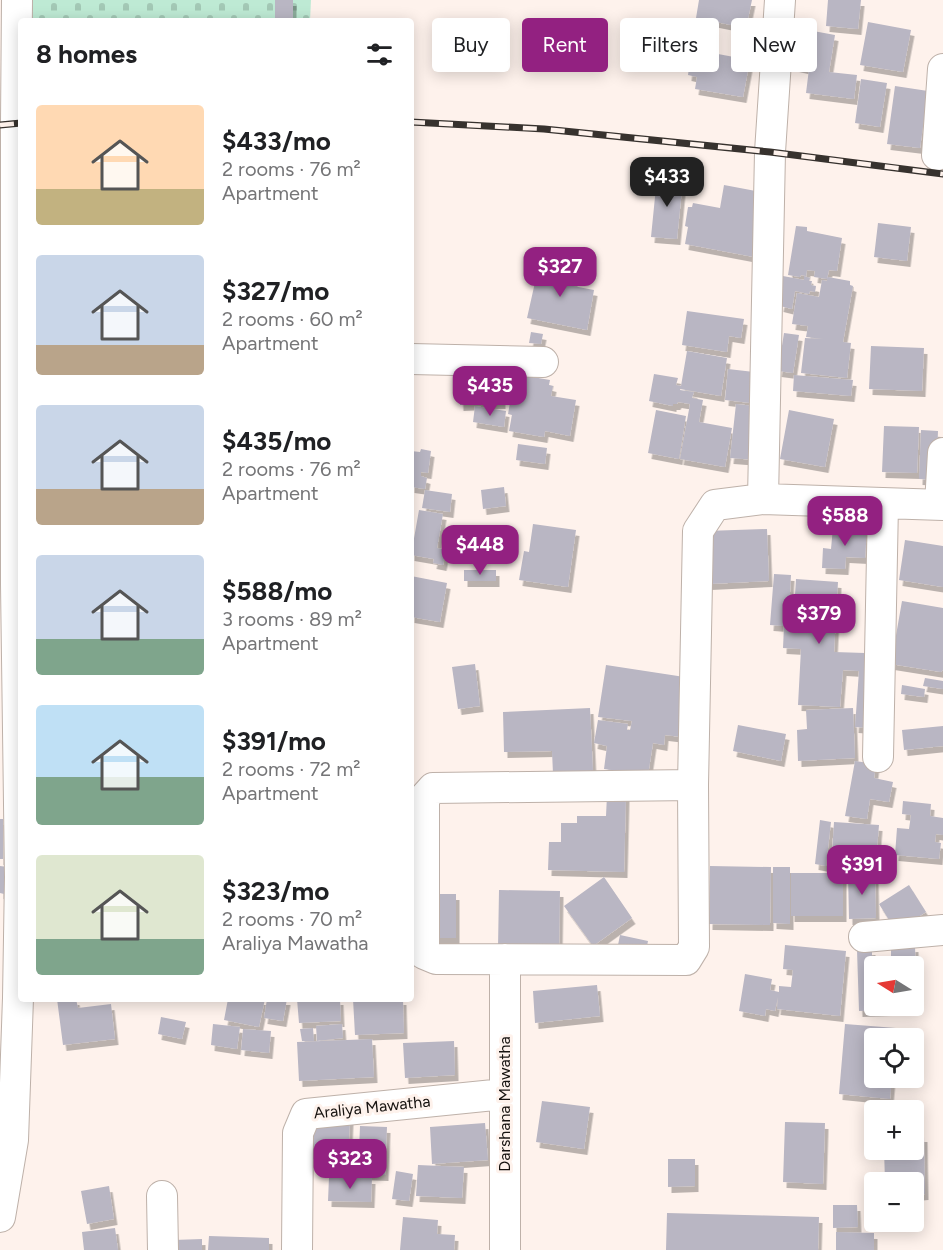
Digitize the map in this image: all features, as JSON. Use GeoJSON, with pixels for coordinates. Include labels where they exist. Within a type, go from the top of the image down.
{"type":"FeatureCollection","features":[{"type":"Feature","properties":{"kind":"street"},"geometry":{"type":"LineString","coordinates":[[17,0],[8,378],[18,565]]}},
{"type":"Feature","properties":{"kind":"street"},"geometry":{"type":"LineString","coordinates":[[763,500],[770,152],[780,0]]}},
{"type":"Feature","properties":{"kind":"street"},"geometry":{"type":"LineString","coordinates":[[937,155],[943,69]]}},
{"type":"Feature","properties":{"kind":"street"},"geometry":{"type":"LineString","coordinates":[[414,359],[543,362]]}},
{"type":"Feature","properties":{"kind":"street"},"geometry":{"type":"LineString","coordinates":[[693,785],[433,788],[424,798],[424,954],[436,958],[686,960],[694,947],[693,785],[698,531],[714,505],[763,500],[941,505],[943,453]]}},
{"type":"Feature","properties":{"kind":"street"},"geometry":{"type":"LineString","coordinates":[[878,757],[883,504]]}},
{"type":"Feature","properties":{"kind":"street"},"geometry":{"type":"LineString","coordinates":[[18,592],[8,668],[18,842]]}},
{"type":"Feature","properties":{"kind":"street"},"geometry":{"type":"LineString","coordinates":[[0,1217],[6,1139],[10,934],[18,888]]}},
{"type":"Feature","properties":{"kind":"street"},"geometry":{"type":"LineString","coordinates":[[864,937],[943,930]]}},
{"type":"Feature","properties":{"kind":"street","name":"Darshana Mawatha"},"geometry":{"type":"LineString","coordinates":[[505,959],[505,1250]]}},
{"type":"Feature","properties":{"kind":"street","name":"Araliya Mawatha"},"geometry":{"type":"LineString","coordinates":[[297,1250],[298,1133],[306,1114],[504,1094]]}},
{"type":"Feature","properties":{"kind":"street"},"geometry":{"type":"LineString","coordinates":[[162,1196],[163,1250]]}},
{"type":"Feature","properties":{"kind":"green space"},"geometry":{"type":"Polygon","coordinates":[[[30,0],[311,0],[310,18],[30,18],[30,0]]]}},
{"type":"Feature","properties":{"kind":"building"},"geometry":{"type":"Polygon","coordinates":[[[275,0],[293,0],[293,18],[275,18],[275,0]]]}},
{"type":"Feature","properties":{"kind":"building"},"geometry":{"type":"Polygon","coordinates":[[[699,0],[752,0],[748,18],[731,18],[731,25],[719,23],[719,18],[696,18],[699,0]]]}},
{"type":"Feature","properties":{"kind":"building"},"geometry":{"type":"Polygon","coordinates":[[[828,0],[861,0],[858,29],[826,26],[828,0]]]}},
{"type":"Feature","properties":{"kind":"building"},"geometry":{"type":"Polygon","coordinates":[[[868,22],[911,30],[903,72],[860,65],[868,22]]]}},
{"type":"Feature","properties":{"kind":"building"},"geometry":{"type":"Polygon","coordinates":[[[817,32],[835,35],[829,72],[857,75],[854,99],[806,93],[809,72],[817,72],[817,32]]]}},
{"type":"Feature","properties":{"kind":"building"},"geometry":{"type":"Polygon","coordinates":[[[719,54],[731,56],[731,72],[748,72],[743,97],[695,89],[697,77],[688,75],[688,72],[719,72],[719,54]]]}},
{"type":"Feature","properties":{"kind":"building"},"geometry":{"type":"Polygon","coordinates":[[[861,79],[887,83],[880,127],[855,123],[861,79]]]}},
{"type":"Feature","properties":{"kind":"building"},"geometry":{"type":"Polygon","coordinates":[[[895,86],[928,91],[920,148],[887,144],[895,86]]]}},
{"type":"Feature","properties":{"kind":"building"},"geometry":{"type":"Polygon","coordinates":[[[657,177],[683,179],[677,239],[651,237],[657,177]]]}},
{"type":"Feature","properties":{"kind":"building"},"geometry":{"type":"Polygon","coordinates":[[[724,185],[761,192],[754,257],[685,244],[688,207],[692,207],[693,203],[720,208],[724,185]]]}},
{"type":"Feature","properties":{"kind":"building"},"geometry":{"type":"Polygon","coordinates":[[[878,223],[911,227],[907,261],[874,257],[878,223]]]}},
{"type":"Feature","properties":{"kind":"building"},"geometry":{"type":"Polygon","coordinates":[[[796,226],[807,227],[807,231],[842,238],[837,271],[829,270],[827,279],[814,277],[815,271],[807,270],[806,276],[788,275],[796,226]]]}},
{"type":"Feature","properties":{"kind":"building"},"geometry":{"type":"Polygon","coordinates":[[[553,257],[566,259],[563,272],[575,274],[573,286],[594,290],[587,330],[527,318],[538,269],[550,271],[553,257]]]}},
{"type":"Feature","properties":{"kind":"building"},"geometry":{"type":"Polygon","coordinates":[[[783,276],[804,280],[804,276],[810,278],[811,285],[816,286],[815,292],[810,291],[809,294],[795,291],[792,309],[780,306],[783,276]]]}},
{"type":"Feature","properties":{"kind":"building"},"geometry":{"type":"Polygon","coordinates":[[[828,277],[850,281],[850,285],[853,286],[843,342],[851,343],[847,378],[801,373],[805,338],[823,339],[806,337],[808,326],[792,324],[797,293],[819,297],[822,280],[827,281],[828,277]]]}},
{"type":"Feature","properties":{"kind":"building"},"geometry":{"type":"Polygon","coordinates":[[[687,311],[744,319],[741,338],[729,336],[727,352],[682,345],[687,311]]]}},
{"type":"Feature","properties":{"kind":"building"},"geometry":{"type":"Polygon","coordinates":[[[531,332],[543,334],[541,344],[529,343],[531,332]]]}},
{"type":"Feature","properties":{"kind":"building"},"geometry":{"type":"Polygon","coordinates":[[[784,333],[799,335],[793,373],[778,371],[784,333]]]}},
{"type":"Feature","properties":{"kind":"building"},"geometry":{"type":"Polygon","coordinates":[[[871,346],[924,348],[922,391],[869,389],[871,346]]]}},
{"type":"Feature","properties":{"kind":"building"},"geometry":{"type":"Polygon","coordinates":[[[687,351],[727,358],[721,396],[680,389],[694,392],[692,398],[703,400],[699,422],[732,428],[725,467],[680,459],[690,404],[678,402],[673,406],[649,401],[654,374],[678,378],[676,385],[681,386],[687,351]]]}},
{"type":"Feature","properties":{"kind":"building"},"geometry":{"type":"Polygon","coordinates":[[[728,369],[754,372],[751,403],[725,400],[728,369]]]}},
{"type":"Feature","properties":{"kind":"building"},"geometry":{"type":"Polygon","coordinates":[[[501,370],[502,403],[460,405],[458,372],[501,370]]]}},
{"type":"Feature","properties":{"kind":"building"},"geometry":{"type":"Polygon","coordinates":[[[515,374],[550,380],[549,385],[553,386],[551,396],[576,400],[570,436],[545,431],[544,437],[509,431],[512,415],[508,414],[515,374]]]}},
{"type":"Feature","properties":{"kind":"building"},"geometry":{"type":"Polygon","coordinates":[[[794,375],[853,380],[851,396],[793,391],[794,375]]]}},
{"type":"Feature","properties":{"kind":"building"},"geometry":{"type":"Polygon","coordinates":[[[736,404],[763,407],[757,460],[730,458],[736,404]]]}},
{"type":"Feature","properties":{"kind":"building"},"geometry":{"type":"Polygon","coordinates":[[[475,406],[506,411],[504,427],[473,422],[475,406]]]}},
{"type":"Feature","properties":{"kind":"building"},"geometry":{"type":"Polygon","coordinates":[[[656,410],[686,416],[679,459],[648,453],[656,410]]]}},
{"type":"Feature","properties":{"kind":"building"},"geometry":{"type":"Polygon","coordinates":[[[789,410],[834,419],[825,467],[780,459],[789,410]]]}},
{"type":"Feature","properties":{"kind":"building"},"geometry":{"type":"Polygon","coordinates":[[[884,426],[919,427],[917,473],[882,472],[884,426]]]}},
{"type":"Feature","properties":{"kind":"building"},"geometry":{"type":"Polygon","coordinates":[[[921,430],[938,431],[936,480],[919,479],[921,430]]]}},
{"type":"Feature","properties":{"kind":"building"},"geometry":{"type":"Polygon","coordinates":[[[518,444],[547,448],[545,464],[516,460],[518,444]]]}},
{"type":"Feature","properties":{"kind":"building"},"geometry":{"type":"Polygon","coordinates":[[[421,449],[431,451],[428,473],[421,472],[421,476],[427,478],[425,489],[414,487],[414,451],[420,452],[421,449]]]}},
{"type":"Feature","properties":{"kind":"building"},"geometry":{"type":"Polygon","coordinates":[[[504,487],[506,506],[483,509],[481,490],[504,487]]]}},
{"type":"Feature","properties":{"kind":"building"},"geometry":{"type":"Polygon","coordinates":[[[425,490],[452,494],[450,512],[422,508],[425,490]]]}},
{"type":"Feature","properties":{"kind":"building"},"geometry":{"type":"Polygon","coordinates":[[[419,510],[443,514],[437,548],[446,550],[443,565],[433,563],[434,559],[414,556],[414,538],[419,510]]]}},
{"type":"Feature","properties":{"kind":"building"},"geometry":{"type":"Polygon","coordinates":[[[533,524],[576,530],[568,587],[519,580],[524,551],[529,552],[533,524]]]}},
{"type":"Feature","properties":{"kind":"building"},"geometry":{"type":"Polygon","coordinates":[[[833,527],[867,529],[865,558],[846,557],[845,569],[822,568],[823,548],[831,549],[833,527]]]}},
{"type":"Feature","properties":{"kind":"building"},"geometry":{"type":"Polygon","coordinates":[[[767,529],[769,581],[708,584],[706,531],[767,529]]]}},
{"type":"Feature","properties":{"kind":"building"},"geometry":{"type":"Polygon","coordinates":[[[905,540],[943,546],[943,587],[899,580],[905,540]]]}},
{"type":"Feature","properties":{"kind":"building"},"geometry":{"type":"Polygon","coordinates":[[[464,570],[496,570],[496,581],[464,581],[464,570]]]}},
{"type":"Feature","properties":{"kind":"building"},"geometry":{"type":"Polygon","coordinates":[[[774,574],[791,575],[789,610],[794,610],[796,579],[838,582],[834,652],[865,653],[865,659],[873,660],[869,728],[855,727],[859,671],[843,670],[840,707],[798,705],[801,649],[783,648],[784,626],[770,625],[774,574]]]}},
{"type":"Feature","properties":{"kind":"building"},"geometry":{"type":"Polygon","coordinates":[[[414,577],[447,583],[440,622],[414,618],[414,577]]]}},
{"type":"Feature","properties":{"kind":"building"},"geometry":{"type":"Polygon","coordinates":[[[902,601],[943,608],[943,670],[941,672],[891,664],[902,601]]]}},
{"type":"Feature","properties":{"kind":"building"},"geometry":{"type":"Polygon","coordinates":[[[475,664],[480,706],[458,709],[452,667],[475,664]]]}},
{"type":"Feature","properties":{"kind":"building"},"geometry":{"type":"Polygon","coordinates":[[[606,665],[691,678],[682,737],[665,735],[664,745],[653,743],[648,775],[604,769],[607,746],[594,743],[598,720],[628,724],[627,730],[630,730],[632,721],[598,717],[606,665]]]}},
{"type":"Feature","properties":{"kind":"building"},"geometry":{"type":"Polygon","coordinates":[[[925,678],[943,681],[943,689],[923,686],[925,678]]]}},
{"type":"Feature","properties":{"kind":"building"},"geometry":{"type":"Polygon","coordinates":[[[902,685],[925,689],[924,697],[901,694],[902,685]]]}},
{"type":"Feature","properties":{"kind":"building"},"geometry":{"type":"Polygon","coordinates":[[[590,708],[593,772],[553,774],[552,751],[504,752],[503,712],[590,708]]]}},
{"type":"Feature","properties":{"kind":"building"},"geometry":{"type":"Polygon","coordinates":[[[853,708],[855,758],[798,761],[797,730],[807,729],[806,710],[853,708]]]}},
{"type":"Feature","properties":{"kind":"building"},"geometry":{"type":"Polygon","coordinates":[[[738,725],[786,734],[781,761],[733,751],[738,725]]]}},
{"type":"Feature","properties":{"kind":"building"},"geometry":{"type":"Polygon","coordinates":[[[943,726],[943,746],[904,750],[902,730],[943,726]]]}},
{"type":"Feature","properties":{"kind":"building"},"geometry":{"type":"Polygon","coordinates":[[[855,761],[876,764],[874,778],[893,782],[889,802],[870,799],[867,819],[845,816],[855,761]]]}},
{"type":"Feature","properties":{"kind":"building"},"geometry":{"type":"Polygon","coordinates":[[[607,795],[626,795],[624,872],[548,870],[549,842],[561,842],[561,823],[577,823],[577,816],[606,816],[607,795]]]}},
{"type":"Feature","properties":{"kind":"building"},"geometry":{"type":"Polygon","coordinates":[[[903,801],[931,804],[930,816],[943,818],[943,835],[936,834],[935,842],[941,843],[939,859],[895,855],[897,828],[909,829],[911,815],[902,814],[903,801]]]}},
{"type":"Feature","properties":{"kind":"building"},"geometry":{"type":"Polygon","coordinates":[[[0,819],[3,819],[3,859],[0,859],[0,819]]]}},
{"type":"Feature","properties":{"kind":"building"},"geometry":{"type":"Polygon","coordinates":[[[820,820],[831,822],[826,866],[815,864],[820,820]]]}},
{"type":"Feature","properties":{"kind":"building"},"geometry":{"type":"Polygon","coordinates":[[[834,822],[879,825],[875,872],[831,869],[834,822]]]}},
{"type":"Feature","properties":{"kind":"building"},"geometry":{"type":"Polygon","coordinates":[[[0,866],[8,867],[4,894],[0,893],[0,866]]]}},
{"type":"Feature","properties":{"kind":"building"},"geometry":{"type":"Polygon","coordinates":[[[710,866],[771,867],[770,925],[709,924],[710,866]]]}},
{"type":"Feature","properties":{"kind":"building"},"geometry":{"type":"Polygon","coordinates":[[[773,867],[790,867],[790,924],[773,923],[773,867]]]}},
{"type":"Feature","properties":{"kind":"building"},"geometry":{"type":"Polygon","coordinates":[[[791,873],[843,873],[843,916],[791,916],[791,873]]]}},
{"type":"Feature","properties":{"kind":"building"},"geometry":{"type":"Polygon","coordinates":[[[848,874],[875,874],[876,918],[849,919],[848,874]]]}},
{"type":"Feature","properties":{"kind":"building"},"geometry":{"type":"Polygon","coordinates":[[[604,877],[632,918],[593,946],[564,906],[604,877]]]}},
{"type":"Feature","properties":{"kind":"building"},"geometry":{"type":"Polygon","coordinates":[[[909,885],[926,912],[896,931],[879,904],[909,885]]]}},
{"type":"Feature","properties":{"kind":"building"},"geometry":{"type":"Polygon","coordinates":[[[499,890],[560,891],[559,949],[498,948],[499,890]]]}},
{"type":"Feature","properties":{"kind":"building"},"geometry":{"type":"Polygon","coordinates":[[[431,894],[456,894],[456,938],[430,938],[431,894]]]}},
{"type":"Feature","properties":{"kind":"building"},"geometry":{"type":"Polygon","coordinates":[[[620,935],[648,941],[645,956],[617,950],[620,935]]]}},
{"type":"Feature","properties":{"kind":"building"},"geometry":{"type":"Polygon","coordinates":[[[785,945],[846,951],[840,1016],[777,1009],[778,997],[775,1011],[766,1009],[765,1016],[739,1011],[745,974],[772,979],[770,990],[779,992],[779,986],[791,987],[793,970],[783,969],[785,945]]]}},
{"type":"Feature","properties":{"kind":"building"},"geometry":{"type":"Polygon","coordinates":[[[915,946],[915,956],[891,956],[891,947],[915,946]]]}},
{"type":"Feature","properties":{"kind":"building"},"geometry":{"type":"Polygon","coordinates":[[[872,949],[872,956],[864,956],[864,1011],[859,1011],[857,950],[872,949]]]}},
{"type":"Feature","properties":{"kind":"building"},"geometry":{"type":"Polygon","coordinates":[[[597,985],[600,1016],[535,1023],[533,991],[597,985]]]}},
{"type":"Feature","properties":{"kind":"building"},"geometry":{"type":"Polygon","coordinates":[[[57,1002],[77,1002],[78,1008],[111,1004],[115,1039],[63,1045],[57,1002]]]}},
{"type":"Feature","properties":{"kind":"building"},"geometry":{"type":"Polygon","coordinates":[[[227,1002],[264,1002],[259,1027],[224,1020],[227,1002]]]}},
{"type":"Feature","properties":{"kind":"building"},"geometry":{"type":"Polygon","coordinates":[[[267,1002],[286,1002],[283,1021],[264,1018],[267,1002]]]}},
{"type":"Feature","properties":{"kind":"building"},"geometry":{"type":"Polygon","coordinates":[[[297,1002],[340,1002],[341,1021],[299,1023],[297,1002]]]}},
{"type":"Feature","properties":{"kind":"building"},"geometry":{"type":"Polygon","coordinates":[[[353,1002],[403,1002],[404,1033],[355,1035],[353,1002]]]}},
{"type":"Feature","properties":{"kind":"building"},"geometry":{"type":"Polygon","coordinates":[[[161,1017],[186,1022],[182,1039],[158,1034],[161,1017]]]}},
{"type":"Feature","properties":{"kind":"building"},"geometry":{"type":"Polygon","coordinates":[[[213,1024],[240,1027],[237,1049],[211,1045],[213,1024]]]}},
{"type":"Feature","properties":{"kind":"building"},"geometry":{"type":"Polygon","coordinates":[[[342,1024],[343,1038],[317,1041],[316,1026],[342,1024]]]}},
{"type":"Feature","properties":{"kind":"building"},"geometry":{"type":"Polygon","coordinates":[[[845,1024],[896,1028],[864,1028],[864,1088],[891,1088],[890,1099],[839,1094],[845,1024]]]}},
{"type":"Feature","properties":{"kind":"building"},"geometry":{"type":"Polygon","coordinates":[[[313,1028],[314,1041],[302,1041],[300,1029],[313,1028]]]}},
{"type":"Feature","properties":{"kind":"building"},"geometry":{"type":"Polygon","coordinates":[[[243,1029],[271,1031],[269,1053],[241,1050],[243,1029]]]}},
{"type":"Feature","properties":{"kind":"building"},"geometry":{"type":"Polygon","coordinates":[[[372,1039],[374,1077],[299,1081],[297,1042],[372,1039]]]}},
{"type":"Feature","properties":{"kind":"building"},"geometry":{"type":"Polygon","coordinates":[[[454,1041],[455,1075],[405,1078],[403,1043],[454,1041]]]}},
{"type":"Feature","properties":{"kind":"building"},"geometry":{"type":"Polygon","coordinates":[[[542,1101],[590,1107],[584,1149],[536,1142],[542,1101]]]}},
{"type":"Feature","properties":{"kind":"building"},"geometry":{"type":"Polygon","coordinates":[[[314,1117],[350,1118],[348,1160],[313,1159],[314,1117]]]}},
{"type":"Feature","properties":{"kind":"building"},"geometry":{"type":"Polygon","coordinates":[[[785,1122],[825,1123],[823,1184],[783,1182],[785,1122]]]}},
{"type":"Feature","properties":{"kind":"building"},"geometry":{"type":"Polygon","coordinates":[[[485,1123],[488,1160],[432,1164],[430,1127],[485,1123]]]}},
{"type":"Feature","properties":{"kind":"building"},"geometry":{"type":"Polygon","coordinates":[[[360,1126],[387,1127],[385,1175],[358,1174],[360,1126]]]}},
{"type":"Feature","properties":{"kind":"building"},"geometry":{"type":"Polygon","coordinates":[[[924,1136],[925,1194],[924,1172],[885,1172],[884,1160],[924,1160],[924,1136]]]}},
{"type":"Feature","properties":{"kind":"building"},"geometry":{"type":"Polygon","coordinates":[[[668,1159],[695,1159],[695,1186],[668,1187],[668,1159]]]}},
{"type":"Feature","properties":{"kind":"building"},"geometry":{"type":"Polygon","coordinates":[[[418,1165],[464,1167],[462,1198],[416,1196],[418,1165]]]}},
{"type":"Feature","properties":{"kind":"building"},"geometry":{"type":"Polygon","coordinates":[[[396,1171],[413,1174],[409,1201],[392,1199],[396,1171]]]}},
{"type":"Feature","properties":{"kind":"building"},"geometry":{"type":"Polygon","coordinates":[[[329,1177],[372,1178],[371,1202],[328,1201],[329,1177]]]}},
{"type":"Feature","properties":{"kind":"building"},"geometry":{"type":"Polygon","coordinates":[[[109,1186],[114,1219],[87,1224],[81,1191],[109,1186]]]}},
{"type":"Feature","properties":{"kind":"building"},"geometry":{"type":"Polygon","coordinates":[[[833,1205],[857,1205],[858,1227],[833,1228],[833,1205]]]}},
{"type":"Feature","properties":{"kind":"building"},"geometry":{"type":"Polygon","coordinates":[[[667,1213],[819,1217],[818,1250],[666,1250],[667,1213]]]}},
{"type":"Feature","properties":{"kind":"building"},"geometry":{"type":"Polygon","coordinates":[[[403,1217],[438,1220],[437,1234],[455,1235],[454,1250],[400,1250],[403,1217]]]}},
{"type":"Feature","properties":{"kind":"building"},"geometry":{"type":"Polygon","coordinates":[[[115,1228],[118,1250],[84,1250],[82,1232],[115,1228]]]}},
{"type":"Feature","properties":{"kind":"building"},"geometry":{"type":"Polygon","coordinates":[[[836,1232],[874,1233],[874,1250],[836,1250],[836,1232]]]}},
{"type":"Feature","properties":{"kind":"building"},"geometry":{"type":"Polygon","coordinates":[[[209,1236],[269,1238],[269,1250],[208,1250],[209,1236]]]}},
{"type":"Feature","properties":{"kind":"building"},"geometry":{"type":"Polygon","coordinates":[[[202,1239],[202,1250],[173,1250],[173,1240],[202,1239]]]}},
{"type":"Feature","properties":{"kind":"railway"},"geometry":{"type":"LineString","coordinates":[[414,122],[544,129],[770,152],[943,174]]}},
{"type":"Feature","properties":{"kind":"railway"},"geometry":{"type":"LineString","coordinates":[[0,125],[18,123]]}}]}
